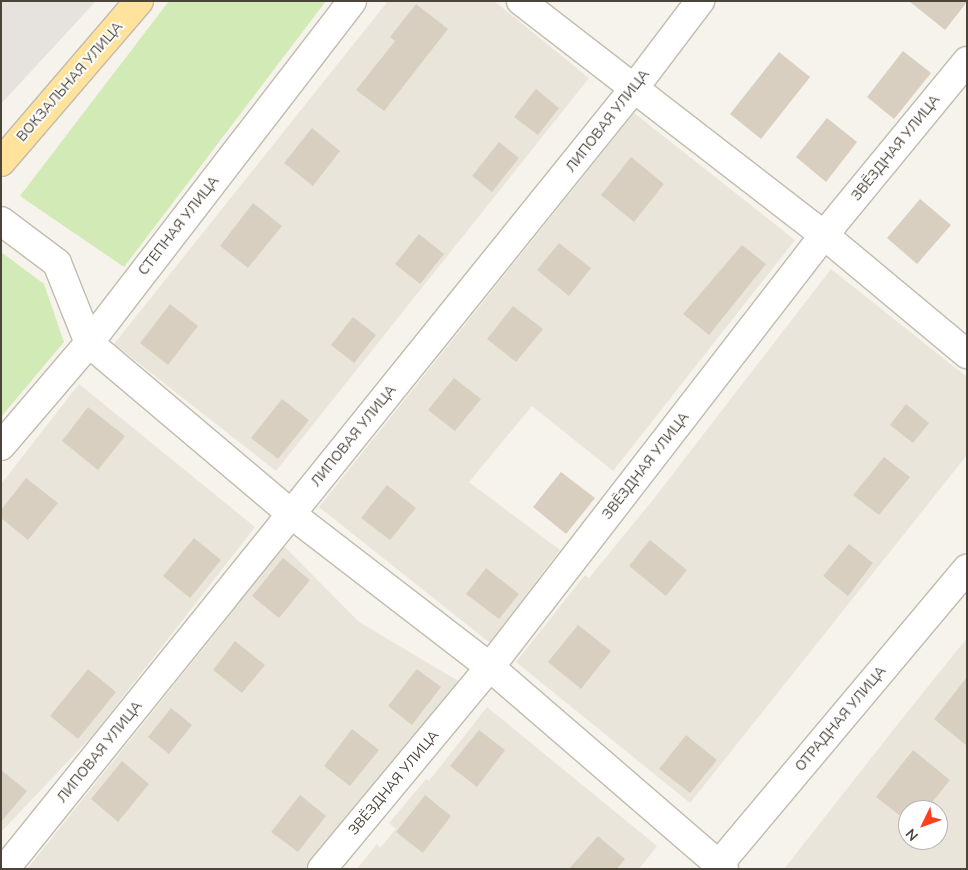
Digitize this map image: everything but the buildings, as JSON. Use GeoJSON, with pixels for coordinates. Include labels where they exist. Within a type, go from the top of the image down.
{"type":"FeatureCollection","features":[{"type":"Feature","properties":{"kind":"main road","name":"ВОКЗАЛЬНАЯ УЛИЦА"},"geometry":{"type":"LineString","coordinates":[[1,162],[139,1]]}},
{"type":"Feature","properties":{"kind":"street","name":"СТЕПНАЯ УЛИЦА"},"geometry":{"type":"LineString","coordinates":[[1,446],[89,343],[352,1]]}},
{"type":"Feature","properties":{"kind":"street"},"geometry":{"type":"LineString","coordinates":[[521,1],[635,87],[824,235],[967,354]]}},
{"type":"Feature","properties":{"kind":"street","name":"ЛИПОВАЯ УЛИЦА"},"geometry":{"type":"LineString","coordinates":[[5,869],[635,87],[700,1]]}},
{"type":"Feature","properties":{"kind":"street","name":"ЗВЁЗДНАЯ УЛИЦА"},"geometry":{"type":"LineString","coordinates":[[322,869],[490,667],[824,235],[967,62]]}},
{"type":"Feature","properties":{"kind":"street"},"geometry":{"type":"LineString","coordinates":[[1,221],[57,263],[89,343],[291,514],[490,667],[719,867]]}},
{"type":"Feature","properties":{"kind":"street","name":"ОТРАДНАЯ УЛИЦА"},"geometry":{"type":"LineString","coordinates":[[719,867],[967,569]]}},
{"type":"Feature","properties":{"kind":"shaded area"},"geometry":{"type":"Polygon","coordinates":[[[1,1],[96,1],[1,104],[1,1]]]}},
{"type":"Feature","properties":{"kind":"shaded area"},"geometry":{"type":"Polygon","coordinates":[[[388,1],[494,1],[589,78],[276,471],[114,344],[388,1]]]}},
{"type":"Feature","properties":{"kind":"shaded area"},"geometry":{"type":"Polygon","coordinates":[[[634,113],[795,240],[613,471],[532,406],[469,482],[560,550],[490,643],[319,507],[634,113]]]}},
{"type":"Feature","properties":{"kind":"shaded area"},"geometry":{"type":"Polygon","coordinates":[[[831,269],[967,377],[967,455],[690,803],[516,662],[585,575],[589,578],[652,501],[831,269]]]}},
{"type":"Feature","properties":{"kind":"shaded area"},"geometry":{"type":"Polygon","coordinates":[[[79,384],[255,527],[94,734],[1,832],[1,484],[79,384]]]}},
{"type":"Feature","properties":{"kind":"shaded area"},"geometry":{"type":"Polygon","coordinates":[[[281,543],[359,622],[460,682],[310,869],[27,869],[226,620],[281,543]]]}},
{"type":"Feature","properties":{"kind":"shaded area"},"geometry":{"type":"Polygon","coordinates":[[[967,638],[967,869],[784,869],[905,715],[967,638]]]}},
{"type":"Feature","properties":{"kind":"shaded area"},"geometry":{"type":"Polygon","coordinates":[[[487,707],[657,846],[639,869],[357,869],[377,844],[380,848],[396,829],[389,823],[426,779],[429,781],[487,707]]]}},
{"type":"Feature","properties":{"kind":"green space"},"geometry":{"type":"Polygon","coordinates":[[[169,1],[326,1],[124,267],[20,196],[169,1]]]}},
{"type":"Feature","properties":{"kind":"green space"},"geometry":{"type":"Polygon","coordinates":[[[1,252],[44,284],[64,342],[1,417],[1,252]]]}}]}
